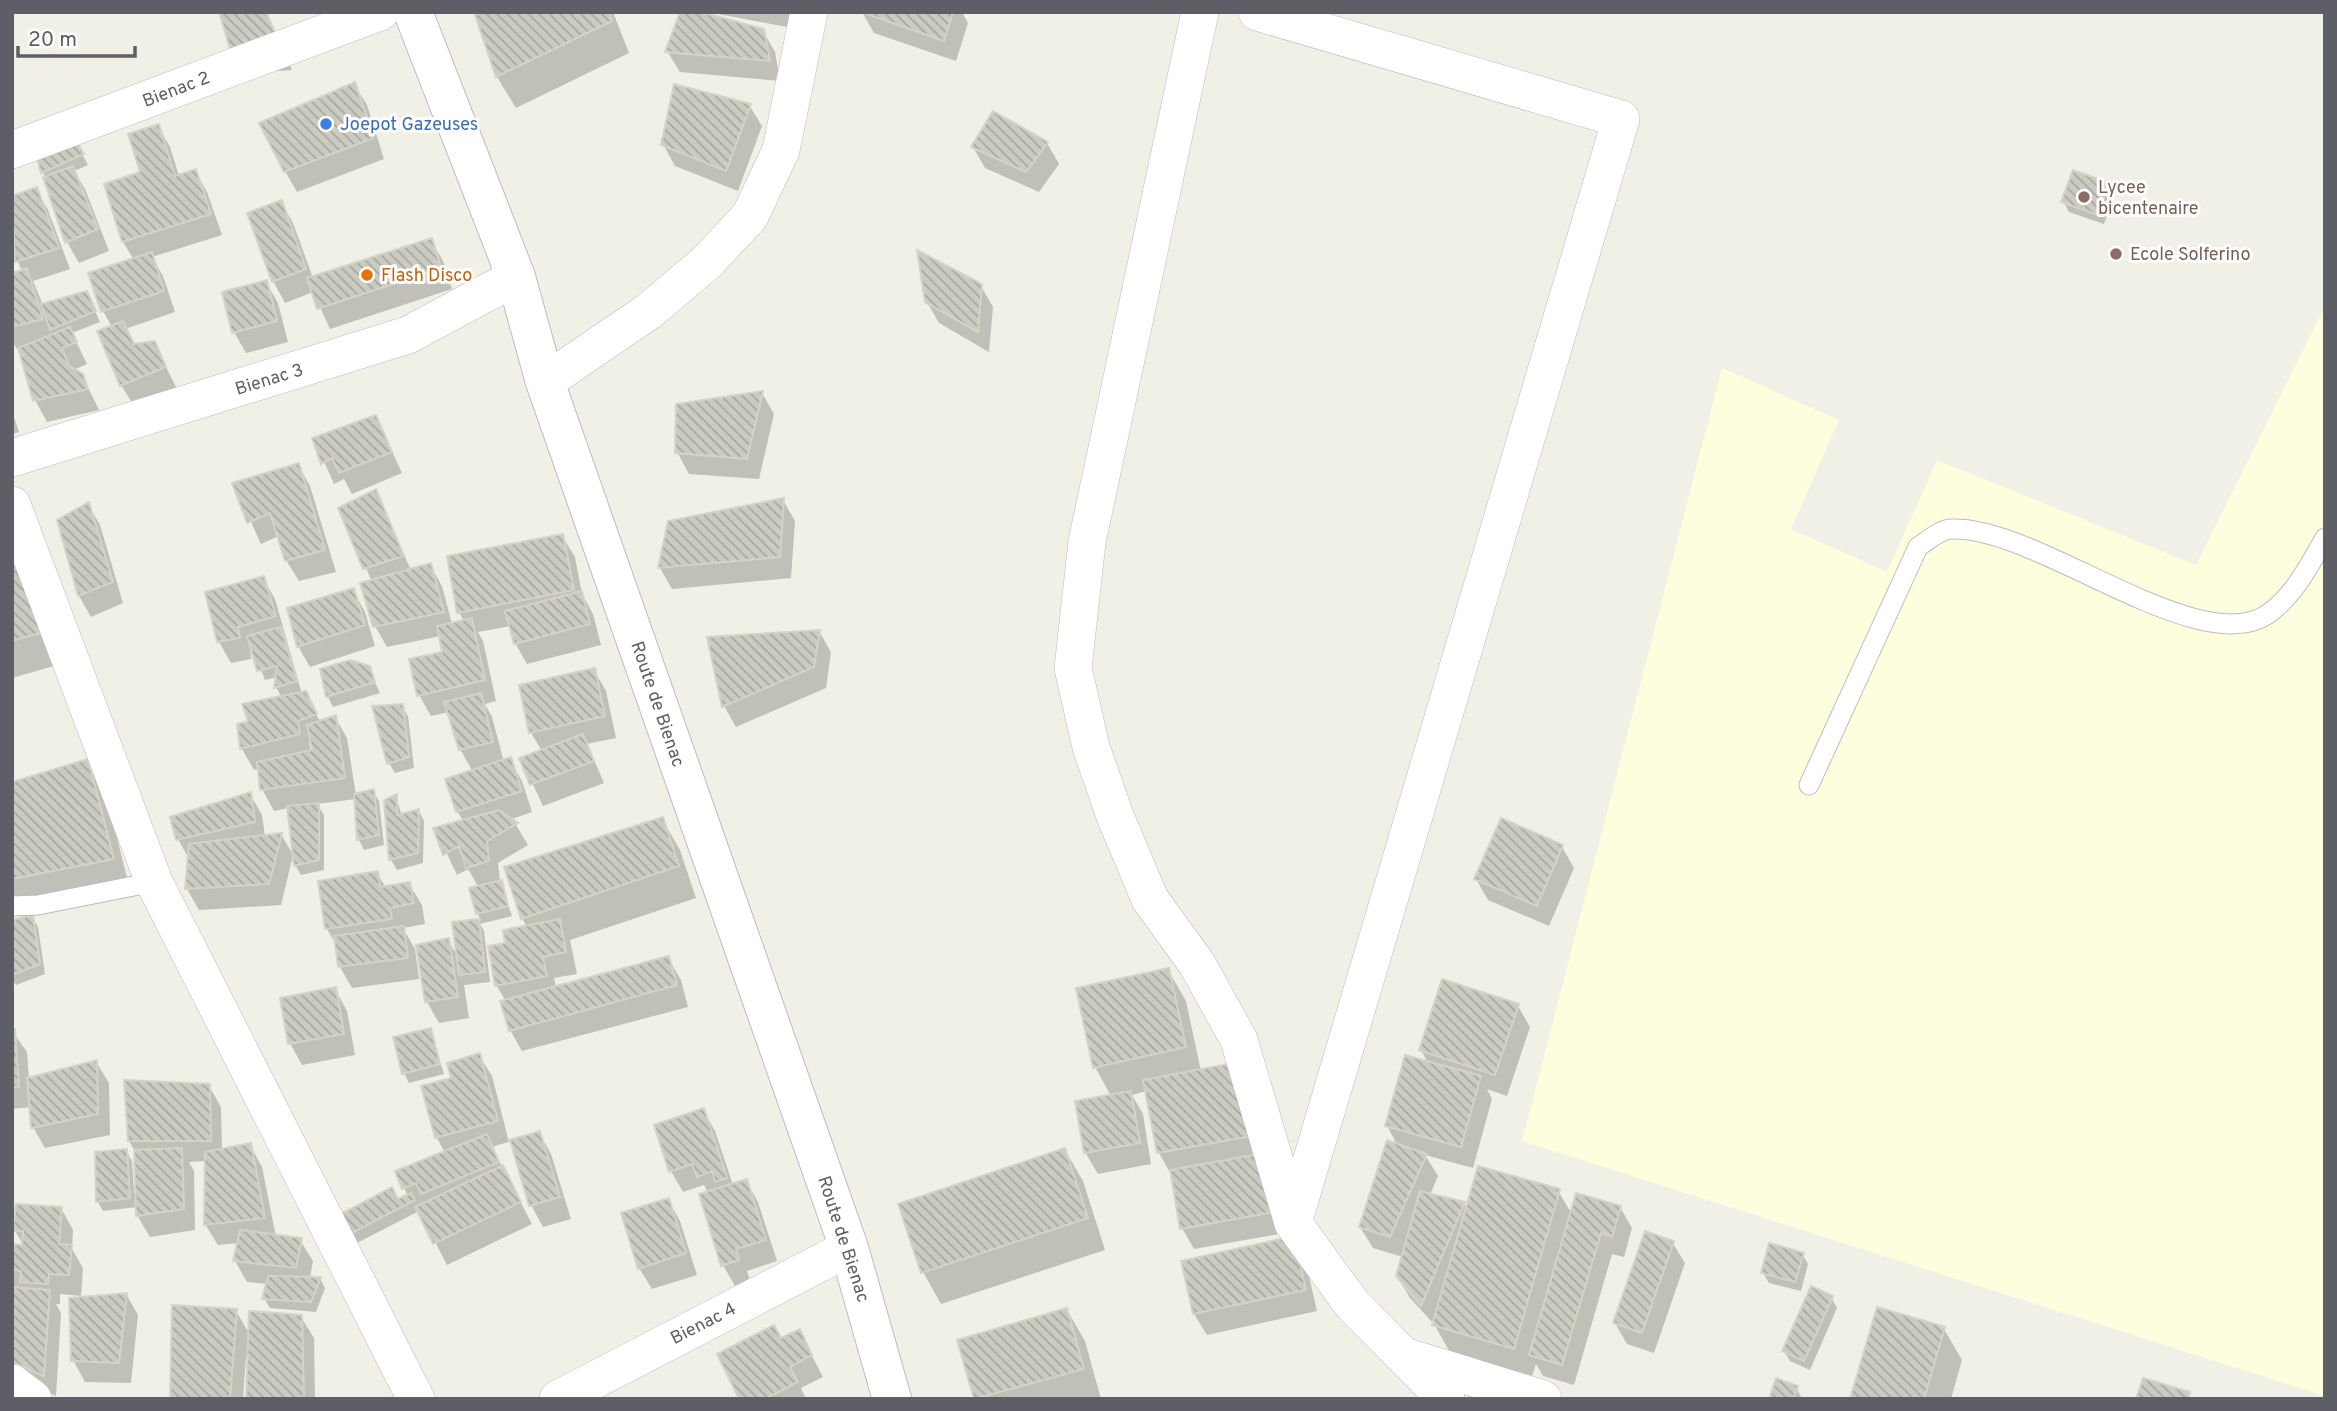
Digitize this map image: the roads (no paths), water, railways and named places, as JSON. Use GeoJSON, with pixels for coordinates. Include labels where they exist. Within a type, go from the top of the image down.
{"type":"FeatureCollection","features":[{"type":"Feature","properties":{"kind":"main road","name":"Route de Bienac"},"geometry":{"type":"LineString","coordinates":[[413,12],[516,277],[545,382],[849,1248],[892,1399]]}},
{"type":"Feature","properties":{"kind":"street","name":"Bienac 2"},"geometry":{"type":"LineString","coordinates":[[12,150],[380,12]]}},
{"type":"Feature","properties":{"kind":"street"},"geometry":{"type":"LineString","coordinates":[[545,382],[649,311],[707,262],[750,216],[781,150],[808,12]]}},
{"type":"Feature","properties":{"kind":"street"},"geometry":{"type":"LineString","coordinates":[[1200,12],[1087,542],[1073,667],[1091,747],[1115,816],[1150,899],[1197,964],[1239,1040],[1293,1223],[1352,1304],[1446,1399]]}},
{"type":"Feature","properties":{"kind":"street"},"geometry":{"type":"LineString","coordinates":[[1257,12],[1621,119],[1293,1223]]}},
{"type":"Feature","properties":{"kind":"street","name":"Bienac 3"},"geometry":{"type":"LineString","coordinates":[[12,458],[408,335],[516,277]]}},
{"type":"Feature","properties":{"kind":"street"},"geometry":{"type":"LineString","coordinates":[[12,505],[154,882],[416,1399]]}},
{"type":"Feature","properties":{"kind":"street","name":"Bienac 4"},"geometry":{"type":"LineString","coordinates":[[558,1399],[849,1248]]}},
{"type":"Feature","properties":{"kind":"street"},"geometry":{"type":"LineString","coordinates":[[1402,1356],[1543,1399]]}},
{"type":"Feature","properties":{"kind":"street"},"geometry":{"type":"LineString","coordinates":[[12,1384],[33,1399]]}},
{"type":"Feature","properties":{"kind":"lane"},"geometry":{"type":"LineString","coordinates":[[1809,785],[1919,547],[1949,528],[1985,534],[2046,555],[2183,617],[2230,627],[2271,613],[2303,577],[2325,538]]}},
{"type":"Feature","properties":{"kind":"lane"},"geometry":{"type":"LineString","coordinates":[[12,906],[38,905],[154,882]]}},
{"type":"Feature","properties":{"kind":"place","name":"Joepot Gazeuses"},"geometry":{"type":"Point","coordinates":[326,124]}},
{"type":"Feature","properties":{"kind":"place","name":"Lycee bicentenaire"},"geometry":{"type":"Point","coordinates":[2084,197]}},
{"type":"Feature","properties":{"kind":"place","name":"Ecole Solferino"},"geometry":{"type":"Point","coordinates":[2116,254]}},
{"type":"Feature","properties":{"kind":"place","name":"Flash Disco"},"geometry":{"type":"Point","coordinates":[367,275]}}]}
